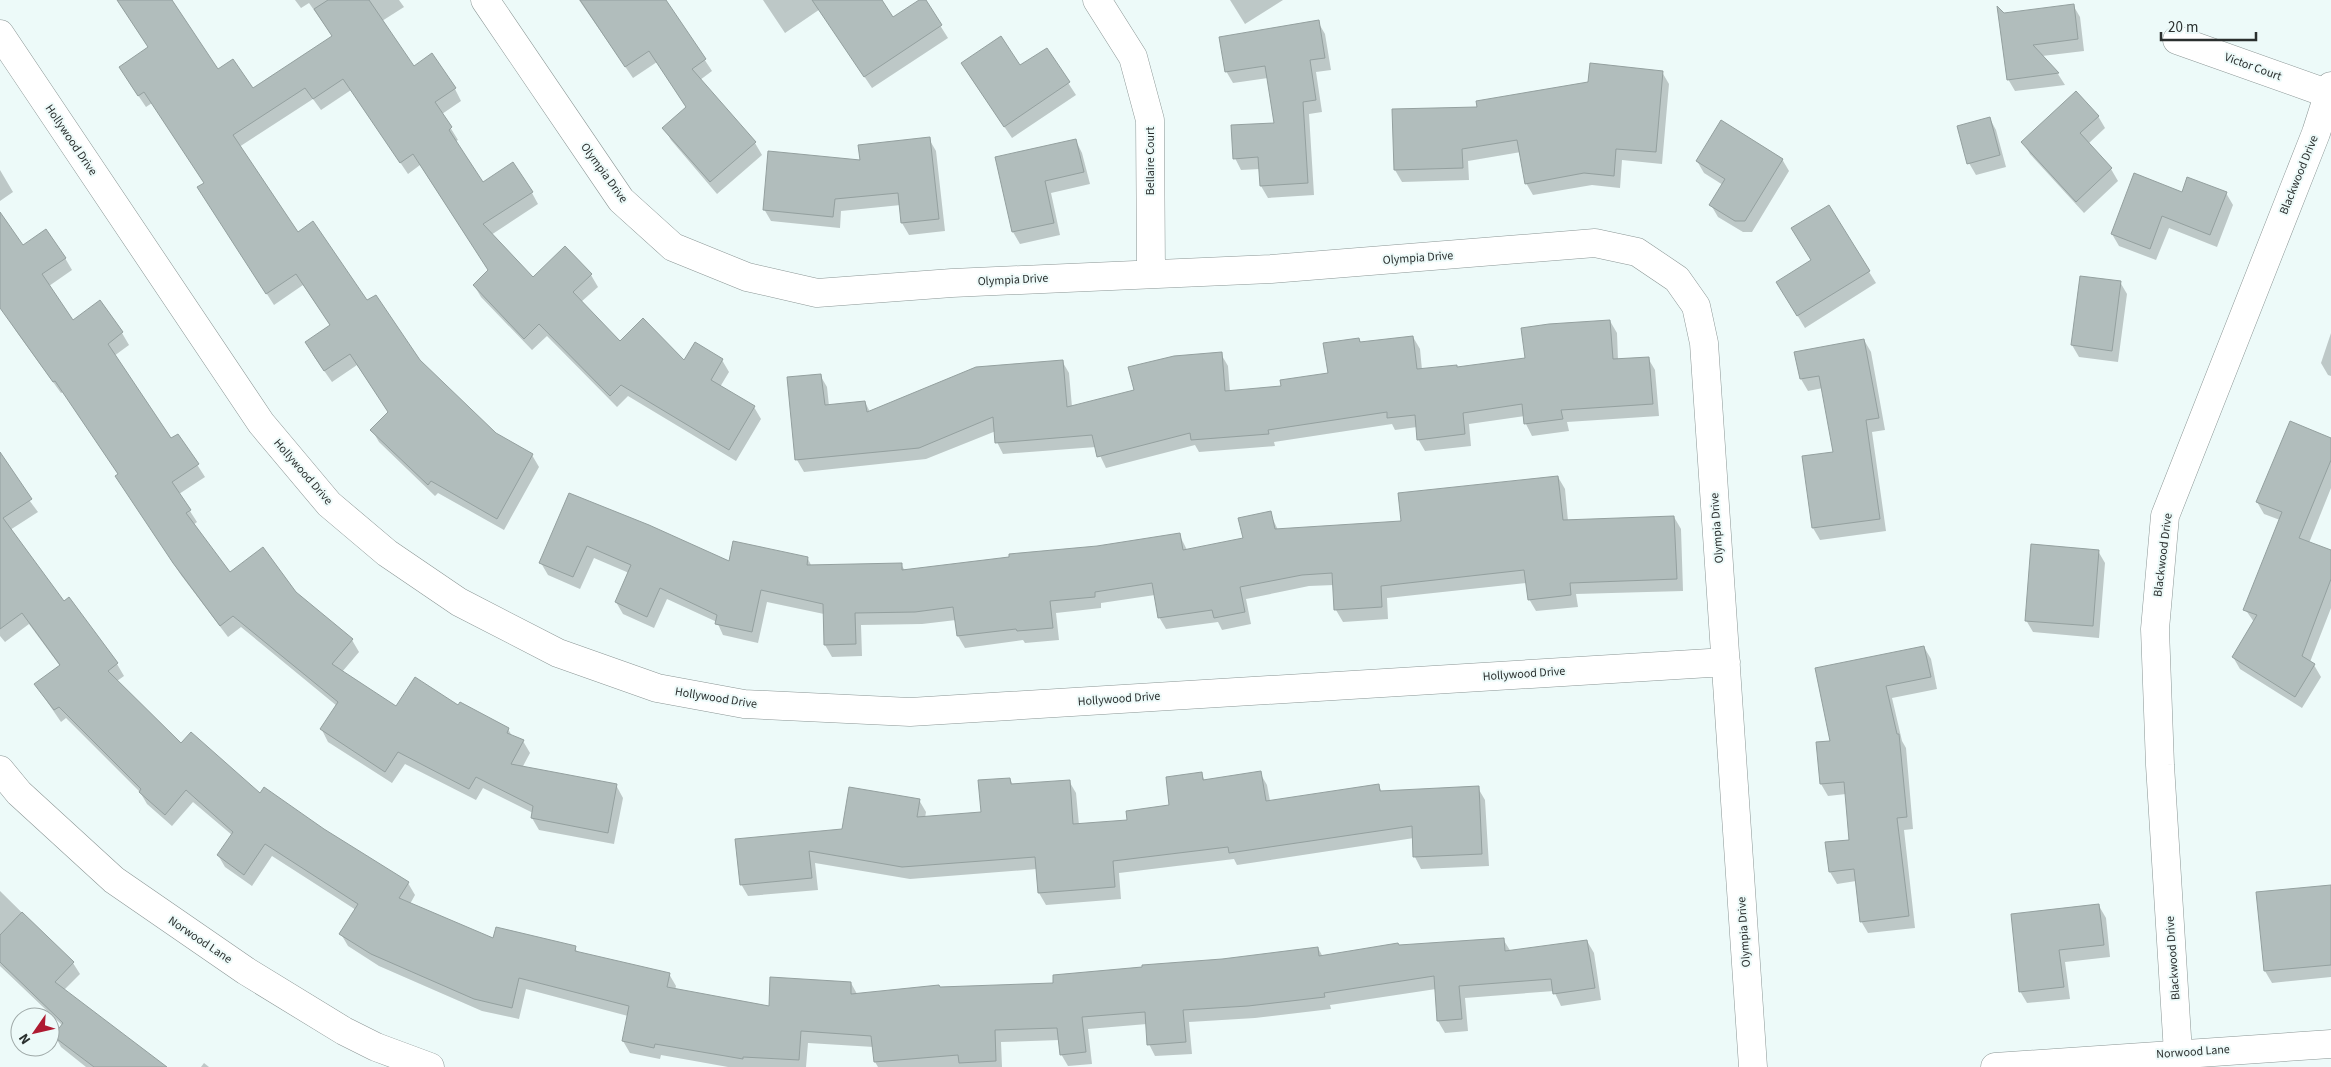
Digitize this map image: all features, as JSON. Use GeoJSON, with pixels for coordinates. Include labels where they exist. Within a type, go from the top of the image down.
{"type":"FeatureCollection","features":[{"type":"Feature","properties":{"kind":"street","name":"Olympia Drive"},"geometry":{"type":"LineString","coordinates":[[485,0],[621,200],[673,247],[748,277],[817,293],[952,283],[1271,269],[1595,243],[1637,252],[1677,279],[1696,306],[1704,343],[1753,1067]]}},
{"type":"Feature","properties":{"kind":"street","name":"Bellaire Court"},"geometry":{"type":"LineString","coordinates":[[1098,0],[1133,57],[1150,120],[1151,274]]}},
{"type":"Feature","properties":{"kind":"street","name":"Hollywood Drive"},"geometry":{"type":"LineString","coordinates":[[0,34],[260,423],[329,504],[387,553],[459,602],[567,656],[656,688],[744,704],[910,712],[1726,662]]}},
{"type":"Feature","properties":{"kind":"street","name":"Victor Court"},"geometry":{"type":"LineString","coordinates":[[2177,40],[2330,90]]}},
{"type":"Feature","properties":{"kind":"street","name":"Blackwood Drive"},"geometry":{"type":"LineString","coordinates":[[2178,1053],[2160,765],[2155,629],[2165,516],[2316,133],[2330,90]]}},
{"type":"Feature","properties":{"kind":"street","name":"Norwood Lane"},"geometry":{"type":"LineString","coordinates":[[0,770],[19,792],[122,886],[246,971],[344,1031],[376,1047],[430,1067]]}},
{"type":"Feature","properties":{"kind":"street","name":"Norwood Lane"},"geometry":{"type":"LineString","coordinates":[[1995,1067],[2331,1044]]}},
{"type":"Feature","properties":{"kind":"building"},"geometry":{"type":"Polygon","coordinates":[[[117,0],[172,0],[218,69],[233,59],[253,88],[332,36],[314,9],[328,0],[369,0],[414,66],[432,53],[456,88],[435,102],[452,127],[449,130],[483,182],[513,162],[533,192],[483,224],[533,277],[565,246],[592,274],[573,292],[620,341],[643,318],[684,360],[695,342],[723,359],[711,380],[755,406],[729,450],[621,385],[610,396],[539,324],[524,339],[473,285],[488,270],[413,154],[400,163],[343,79],[313,99],[305,88],[233,135],[298,232],[313,221],[367,300],[376,295],[420,360],[496,433],[533,454],[497,519],[431,481],[428,485],[370,430],[388,412],[350,354],[324,371],[305,342],[330,325],[296,274],[266,294],[197,187],[204,183],[144,92],[138,96],[119,67],[148,47],[117,0]]]}},
{"type":"Feature","properties":{"kind":"building"},"geometry":{"type":"Polygon","coordinates":[[[580,0],[666,0],[706,59],[692,69],[756,142],[710,182],[662,128],[686,107],[649,51],[625,67],[580,0]]]}},
{"type":"Feature","properties":{"kind":"building"},"geometry":{"type":"Polygon","coordinates":[[[812,0],[882,0],[893,17],[919,0],[926,0],[942,25],[864,77],[812,0]]]}},
{"type":"Feature","properties":{"kind":"building"},"geometry":{"type":"Polygon","coordinates":[[[2074,4],[2078,39],[2033,45],[2059,73],[2007,80],[1997,6],[2004,13],[2074,4]]]}},
{"type":"Feature","properties":{"kind":"building"},"geometry":{"type":"Polygon","coordinates":[[[1319,20],[1325,58],[1310,60],[1316,100],[1303,102],[1308,183],[1260,186],[1258,157],[1233,159],[1231,125],[1274,123],[1265,66],[1225,72],[1219,37],[1319,20]]]}},
{"type":"Feature","properties":{"kind":"building"},"geometry":{"type":"Polygon","coordinates":[[[1001,36],[1020,65],[1047,48],[1070,82],[1004,127],[961,63],[1001,36]]]}},
{"type":"Feature","properties":{"kind":"building"},"geometry":{"type":"Polygon","coordinates":[[[1590,63],[1663,71],[1656,152],[1616,149],[1614,176],[1584,173],[1525,184],[1517,140],[1462,149],[1463,168],[1394,170],[1392,109],[1477,107],[1476,101],[1588,82],[1590,63]]]}},
{"type":"Feature","properties":{"kind":"building"},"geometry":{"type":"Polygon","coordinates":[[[2076,91],[2099,116],[2080,133],[2112,168],[2076,202],[2021,142],[2076,91]]]}},
{"type":"Feature","properties":{"kind":"building"},"geometry":{"type":"Polygon","coordinates":[[[1990,117],[2000,155],[1967,164],[1957,126],[1990,117]]]}},
{"type":"Feature","properties":{"kind":"building"},"geometry":{"type":"Polygon","coordinates":[[[1721,120],[1783,159],[1745,221],[1735,221],[1709,205],[1725,179],[1696,161],[1721,120]]]}},
{"type":"Feature","properties":{"kind":"building"},"geometry":{"type":"Polygon","coordinates":[[[930,137],[939,219],[901,223],[898,193],[835,199],[833,217],[763,210],[768,151],[860,160],[858,145],[930,137]]]}},
{"type":"Feature","properties":{"kind":"building"},"geometry":{"type":"Polygon","coordinates":[[[1076,139],[1084,172],[1045,181],[1054,223],[1012,232],[995,157],[1076,139]]]}},
{"type":"Feature","properties":{"kind":"building"},"geometry":{"type":"Polygon","coordinates":[[[2134,173],[2182,192],[2187,177],[2227,192],[2210,235],[2162,216],[2150,249],[2111,234],[2134,173]]]}},
{"type":"Feature","properties":{"kind":"building"},"geometry":{"type":"Polygon","coordinates":[[[1829,205],[1870,271],[1797,316],[1776,282],[1811,260],[1791,228],[1829,205]]]}},
{"type":"Feature","properties":{"kind":"building"},"geometry":{"type":"Polygon","coordinates":[[[0,212],[23,245],[46,229],[66,258],[42,274],[73,320],[100,300],[123,332],[108,344],[171,438],[178,434],[199,464],[172,482],[191,510],[186,513],[230,572],[263,547],[296,592],[353,639],[332,664],[396,706],[415,677],[458,705],[460,702],[509,728],[507,733],[524,740],[511,764],[617,784],[608,833],[531,818],[533,806],[476,777],[469,789],[398,752],[385,772],[320,729],[338,702],[233,616],[220,626],[173,563],[115,476],[118,474],[55,381],[53,382],[0,308],[0,212]]]}},
{"type":"Feature","properties":{"kind":"building"},"geometry":{"type":"Polygon","coordinates":[[[2080,276],[2121,281],[2112,351],[2071,345],[2080,276]]]}},
{"type":"Feature","properties":{"kind":"building"},"geometry":{"type":"Polygon","coordinates":[[[1610,320],[1613,359],[1649,357],[1653,404],[1561,410],[1563,419],[1524,424],[1522,404],[1463,413],[1465,434],[1417,440],[1415,415],[1387,418],[1387,412],[1268,430],[1269,434],[1191,440],[1190,433],[1097,457],[1092,435],[995,443],[993,417],[919,448],[795,460],[787,377],[821,374],[825,405],[865,401],[867,412],[976,367],[1063,360],[1067,407],[1134,390],[1128,367],[1174,356],[1222,352],[1225,391],[1281,386],[1280,380],[1328,373],[1323,343],[1359,338],[1360,342],[1413,336],[1417,369],[1457,365],[1457,367],[1525,358],[1521,328],[1610,320]]]}},
{"type":"Feature","properties":{"kind":"building"},"geometry":{"type":"Polygon","coordinates":[[[1864,339],[1879,418],[1866,420],[1880,519],[1812,528],[1802,456],[1833,452],[1819,376],[1800,379],[1794,352],[1864,339]]]}},
{"type":"Feature","properties":{"kind":"building"},"geometry":{"type":"Polygon","coordinates":[[[2290,421],[2331,438],[2331,460],[2299,538],[2331,550],[2331,579],[2302,656],[2315,664],[2295,697],[2232,657],[2257,615],[2243,610],[2282,512],[2256,502],[2290,421]]]}},
{"type":"Feature","properties":{"kind":"building"},"geometry":{"type":"Polygon","coordinates":[[[0,452],[32,499],[3,518],[64,601],[69,597],[118,663],[108,671],[181,743],[191,732],[260,793],[264,787],[324,829],[409,882],[399,898],[493,938],[496,927],[576,946],[575,951],[670,973],[667,987],[769,1006],[770,977],[851,982],[851,994],[939,985],[940,987],[1053,983],[1053,975],[1142,967],[1142,965],[1222,959],[1318,947],[1319,956],[1398,943],[1399,945],[1504,938],[1505,951],[1587,940],[1595,988],[1553,994],[1551,979],[1459,986],[1462,1019],[1437,1021],[1434,976],[1324,993],[1325,997],[1248,1006],[1183,1010],[1186,1042],[1147,1045],[1145,1012],[1082,1017],[1086,1052],[1060,1055],[1057,1028],[995,1030],[996,1061],[959,1063],[958,1055],[874,1062],[871,1036],[801,1031],[799,1060],[743,1057],[743,1059],[655,1044],[654,1048],[622,1041],[629,1006],[519,978],[512,1008],[474,999],[371,954],[339,934],[358,904],[265,844],[244,875],[217,855],[233,832],[186,790],[165,815],[139,792],[141,789],[59,707],[54,710],[34,684],[60,665],[22,613],[0,629],[0,452]]]}},
{"type":"Feature","properties":{"kind":"building"},"geometry":{"type":"Polygon","coordinates":[[[1558,476],[1563,520],[1674,516],[1677,579],[1570,583],[1571,595],[1528,600],[1524,570],[1381,586],[1382,607],[1334,610],[1332,573],[1302,575],[1240,587],[1245,612],[1214,618],[1212,610],[1158,618],[1152,583],[1095,592],[1095,597],[1050,601],[1053,628],[1017,631],[1016,629],[957,636],[953,607],[915,612],[855,613],[856,644],[824,645],[823,604],[761,590],[752,632],[715,624],[717,615],[660,588],[647,617],[615,602],[631,565],[587,546],[573,577],[539,563],[569,493],[649,525],[729,561],[733,541],[808,557],[807,565],[902,563],[902,570],[1009,557],[1009,554],[1097,546],[1180,533],[1183,550],[1243,538],[1238,518],[1271,511],[1275,529],[1401,521],[1398,493],[1558,476]]]}},
{"type":"Feature","properties":{"kind":"building"},"geometry":{"type":"Polygon","coordinates":[[[2031,544],[2099,550],[2093,626],[2025,621],[2031,544]]]}},
{"type":"Feature","properties":{"kind":"building"},"geometry":{"type":"Polygon","coordinates":[[[1924,646],[1931,677],[1886,686],[1897,734],[1899,734],[1907,817],[1897,818],[1909,916],[1860,922],[1854,869],[1829,872],[1825,842],[1849,840],[1844,782],[1820,784],[1816,742],[1830,741],[1815,668],[1924,646]]]}},
{"type":"Feature","properties":{"kind":"building"},"geometry":{"type":"Polygon","coordinates":[[[1261,771],[1266,801],[1379,784],[1380,791],[1479,786],[1482,854],[1413,857],[1412,826],[1229,853],[1228,847],[1113,861],[1115,887],[1038,893],[1035,857],[902,867],[809,851],[812,878],[740,885],[735,839],[842,829],[849,787],[920,799],[917,817],[981,812],[978,780],[1010,778],[1011,784],[1070,780],[1073,824],[1127,820],[1126,811],[1169,805],[1166,777],[1202,772],[1203,780],[1261,771]]]}},
{"type":"Feature","properties":{"kind":"building"},"geometry":{"type":"Polygon","coordinates":[[[2331,885],[2331,965],[2264,971],[2256,892],[2331,885]]]}},
{"type":"Feature","properties":{"kind":"building"},"geometry":{"type":"Polygon","coordinates":[[[2099,904],[2104,945],[2059,950],[2064,987],[2019,992],[2011,914],[2099,904]]]}},
{"type":"Feature","properties":{"kind":"building"},"geometry":{"type":"Polygon","coordinates":[[[22,912],[74,962],[55,982],[167,1067],[94,1067],[60,1041],[60,1027],[63,1023],[60,1020],[60,1007],[46,1007],[0,962],[0,935],[22,912]]]}}]}
